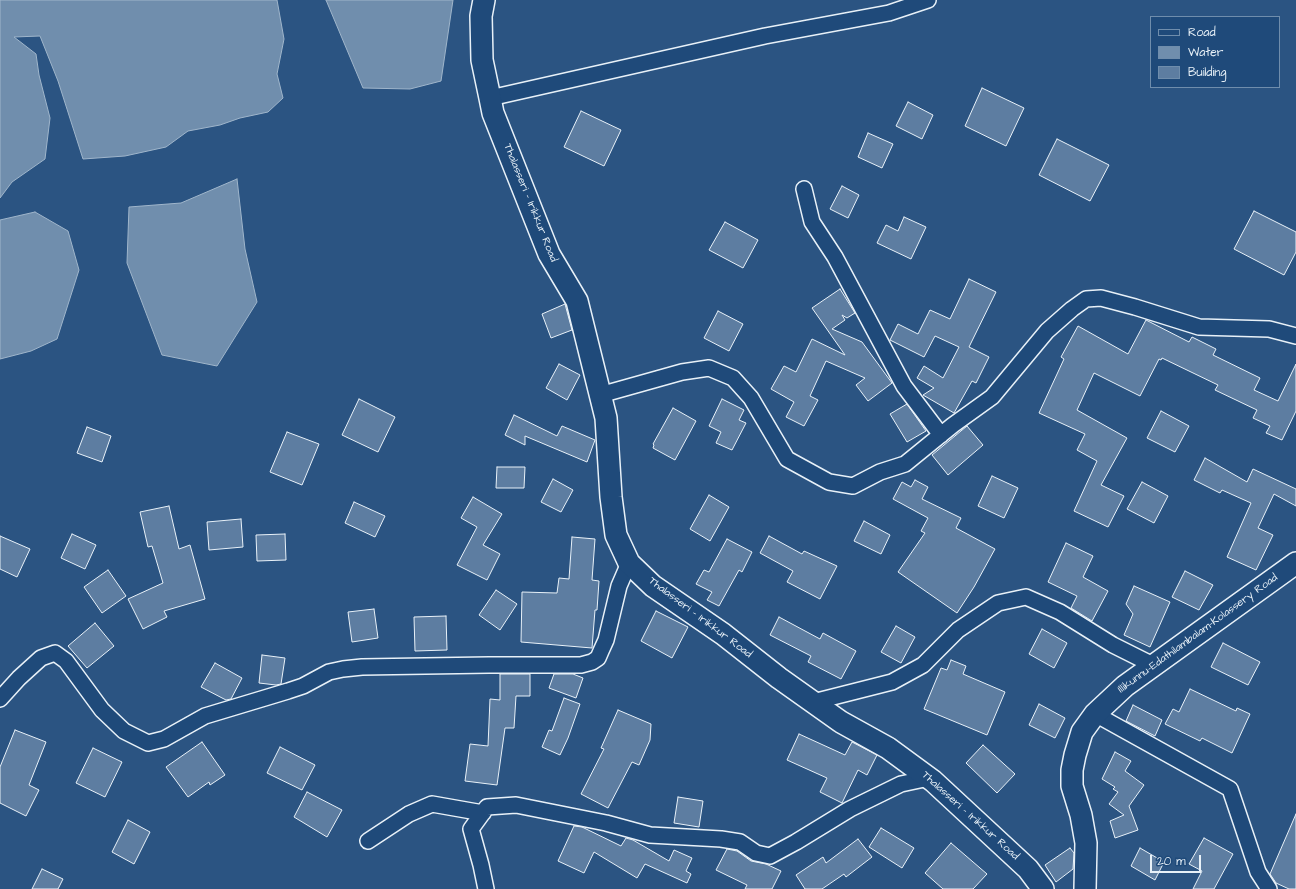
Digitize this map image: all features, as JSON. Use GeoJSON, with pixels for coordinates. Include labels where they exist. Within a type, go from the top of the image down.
{"type":"FeatureCollection","features":[{"type":"Feature","properties":{"kind":"main road","name":"Thalasseri - Irikkur Road"},"geometry":{"type":"LineString","coordinates":[[484,0],[480,16],[482,60],[490,98],[494,113],[549,254],[577,301],[606,418],[616,535],[629,563],[653,586],[723,634],[778,678],[841,722],[888,748],[929,778],[1028,869],[1043,889]]}},
{"type":"Feature","properties":{"kind":"main road","name":"Illikunnu-Edathilambalam-Kolassery Road"},"geometry":{"type":"LineString","coordinates":[[1085,889],[1086,843],[1081,815],[1072,786],[1072,770],[1082,732],[1095,714],[1125,686],[1296,563]]}},
{"type":"Feature","properties":{"kind":"street"},"geometry":{"type":"LineString","coordinates":[[490,98],[765,36],[889,13],[928,0]]}},
{"type":"Feature","properties":{"kind":"street"},"geometry":{"type":"LineString","coordinates":[[804,189],[812,222],[835,257],[904,386],[941,435]]}},
{"type":"Feature","properties":{"kind":"street"},"geometry":{"type":"LineString","coordinates":[[600,395],[682,372],[709,368],[733,378],[751,398],[788,459],[828,482],[853,486],[880,472],[905,464],[992,397],[1047,331],[1086,299],[1101,298],[1135,306],[1199,327],[1269,329],[1296,336]]}},
{"type":"Feature","properties":{"kind":"street"},"geometry":{"type":"LineString","coordinates":[[0,699],[19,678],[41,658],[55,653],[66,660],[102,710],[124,731],[148,743],[164,739],[205,716],[303,686],[329,672],[343,669],[362,667],[489,665],[581,666],[598,658],[601,652],[606,640],[620,586],[629,563]]}},
{"type":"Feature","properties":{"kind":"street"},"geometry":{"type":"LineString","coordinates":[[813,702],[892,682],[923,665],[958,630],[998,603],[1026,597],[1060,612],[1113,645],[1153,665]]}},
{"type":"Feature","properties":{"kind":"street"},"geometry":{"type":"LineString","coordinates":[[1095,714],[1230,789],[1258,872],[1269,889]]}},
{"type":"Feature","properties":{"kind":"street"},"geometry":{"type":"LineString","coordinates":[[486,889],[471,830],[487,807],[516,804],[650,835],[721,839],[740,842],[756,853],[770,856],[850,809],[901,784],[929,778]]}},
{"type":"Feature","properties":{"kind":"street"},"geometry":{"type":"LineString","coordinates":[[368,841],[408,814],[432,804],[483,813]]}},
{"type":"Feature","properties":{"kind":"water"},"geometry":{"type":"Polygon","coordinates":[[[0,0],[277,0],[284,39],[277,74],[283,98],[268,112],[240,118],[220,125],[188,131],[166,147],[125,156],[83,159],[58,81],[40,36],[14,37],[36,54],[39,75],[50,118],[45,159],[12,182],[0,198],[0,0]]]}},
{"type":"Feature","properties":{"kind":"water"},"geometry":{"type":"Polygon","coordinates":[[[326,0],[453,0],[441,81],[410,89],[363,88],[326,0]]]}},
{"type":"Feature","properties":{"kind":"water"},"geometry":{"type":"Polygon","coordinates":[[[237,179],[245,249],[257,302],[217,366],[162,355],[127,263],[129,207],[181,203],[237,179]]]}},
{"type":"Feature","properties":{"kind":"water"},"geometry":{"type":"Polygon","coordinates":[[[35,212],[68,231],[79,270],[57,339],[31,351],[0,359],[0,220],[35,212]]]}},
{"type":"Feature","properties":{"kind":"building"},"geometry":{"type":"Polygon","coordinates":[[[982,88],[1024,108],[1006,146],[965,126],[982,88]]]}},
{"type":"Feature","properties":{"kind":"building"},"geometry":{"type":"Polygon","coordinates":[[[908,102],[933,115],[922,139],[896,126],[908,102]]]}},
{"type":"Feature","properties":{"kind":"building"},"geometry":{"type":"Polygon","coordinates":[[[581,111],[621,130],[604,166],[564,147],[581,111]]]}},
{"type":"Feature","properties":{"kind":"building"},"geometry":{"type":"Polygon","coordinates":[[[868,133],[893,144],[882,168],[858,157],[868,133]]]}},
{"type":"Feature","properties":{"kind":"building"},"geometry":{"type":"Polygon","coordinates":[[[1057,139],[1109,165],[1090,201],[1039,175],[1057,139]]]}},
{"type":"Feature","properties":{"kind":"building"},"geometry":{"type":"Polygon","coordinates":[[[842,186],[859,195],[848,218],[830,209],[842,186]]]}},
{"type":"Feature","properties":{"kind":"building"},"geometry":{"type":"Polygon","coordinates":[[[1254,211],[1296,232],[1296,252],[1284,275],[1234,249],[1254,211]]]}},
{"type":"Feature","properties":{"kind":"building"},"geometry":{"type":"Polygon","coordinates":[[[904,217],[926,227],[911,259],[877,243],[886,225],[898,231],[904,217]]]}},
{"type":"Feature","properties":{"kind":"building"},"geometry":{"type":"Polygon","coordinates":[[[725,222],[758,240],[743,268],[709,250],[725,222]]]}},
{"type":"Feature","properties":{"kind":"building"},"geometry":{"type":"Polygon","coordinates":[[[969,279],[996,292],[969,347],[989,357],[976,383],[972,381],[954,413],[923,395],[934,388],[917,378],[924,366],[943,378],[959,347],[935,336],[924,357],[890,340],[898,324],[918,334],[930,310],[950,319],[969,279]]]}},
{"type":"Feature","properties":{"kind":"building"},"geometry":{"type":"Polygon","coordinates":[[[840,289],[855,313],[847,318],[842,315],[845,320],[832,329],[862,342],[892,383],[868,401],[856,385],[865,378],[826,361],[810,396],[818,400],[804,426],[786,417],[794,402],[771,389],[784,366],[796,372],[812,339],[845,355],[812,308],[840,289]]]}},
{"type":"Feature","properties":{"kind":"building"},"geometry":{"type":"Polygon","coordinates":[[[565,304],[572,330],[551,338],[542,314],[565,304]]]}},
{"type":"Feature","properties":{"kind":"building"},"geometry":{"type":"Polygon","coordinates":[[[718,311],[743,324],[729,351],[704,338],[718,311]]]}},
{"type":"Feature","properties":{"kind":"building"},"geometry":{"type":"Polygon","coordinates":[[[1146,320],[1189,342],[1192,337],[1216,349],[1213,355],[1260,378],[1254,390],[1278,401],[1296,364],[1296,411],[1282,440],[1266,433],[1270,426],[1253,418],[1257,410],[1215,390],[1218,385],[1162,358],[1161,360],[1159,359],[1140,396],[1094,373],[1077,410],[1127,438],[1101,485],[1124,496],[1108,527],[1074,511],[1097,461],[1077,450],[1085,434],[1039,413],[1064,359],[1061,357],[1078,326],[1128,354],[1146,320]]]}},
{"type":"Feature","properties":{"kind":"building"},"geometry":{"type":"Polygon","coordinates":[[[559,364],[580,375],[567,400],[546,388],[559,364]]]}},
{"type":"Feature","properties":{"kind":"building"},"geometry":{"type":"Polygon","coordinates":[[[359,399],[395,417],[378,452],[342,435],[359,399]]]}},
{"type":"Feature","properties":{"kind":"building"},"geometry":{"type":"Polygon","coordinates":[[[722,399],[744,410],[739,420],[746,423],[732,450],[716,443],[721,432],[709,426],[722,399]]]}},
{"type":"Feature","properties":{"kind":"building"},"geometry":{"type":"Polygon","coordinates":[[[907,404],[926,431],[907,442],[890,414],[907,404]]]}},
{"type":"Feature","properties":{"kind":"building"},"geometry":{"type":"Polygon","coordinates":[[[673,408],[696,421],[675,460],[653,448],[653,444],[673,408]]]}},
{"type":"Feature","properties":{"kind":"building"},"geometry":{"type":"Polygon","coordinates":[[[1161,411],[1189,426],[1175,452],[1147,438],[1161,411]]]}},
{"type":"Feature","properties":{"kind":"building"},"geometry":{"type":"Polygon","coordinates":[[[514,415],[557,436],[562,426],[595,440],[587,462],[525,436],[525,445],[505,435],[514,415]]]}},
{"type":"Feature","properties":{"kind":"building"},"geometry":{"type":"Polygon","coordinates":[[[967,426],[983,445],[948,475],[932,455],[967,426]]]}},
{"type":"Feature","properties":{"kind":"building"},"geometry":{"type":"Polygon","coordinates":[[[87,427],[111,436],[102,462],[77,453],[87,427]]]}},
{"type":"Feature","properties":{"kind":"building"},"geometry":{"type":"Polygon","coordinates":[[[287,432],[319,444],[302,485],[270,472],[287,432]]]}},
{"type":"Feature","properties":{"kind":"building"},"geometry":{"type":"Polygon","coordinates":[[[1205,458],[1247,482],[1253,469],[1296,489],[1296,506],[1274,494],[1258,528],[1273,535],[1256,570],[1227,557],[1251,503],[1222,490],[1220,493],[1194,480],[1205,458]]]}},
{"type":"Feature","properties":{"kind":"building"},"geometry":{"type":"Polygon","coordinates":[[[497,467],[525,467],[524,488],[496,488],[497,467]]]}},
{"type":"Feature","properties":{"kind":"building"},"geometry":{"type":"Polygon","coordinates":[[[992,476],[1018,488],[1004,518],[978,506],[992,476]]]}},
{"type":"Feature","properties":{"kind":"building"},"geometry":{"type":"Polygon","coordinates":[[[553,479],[573,490],[561,512],[541,502],[553,479]]]}},
{"type":"Feature","properties":{"kind":"building"},"geometry":{"type":"Polygon","coordinates":[[[915,480],[928,487],[922,499],[961,518],[956,528],[995,549],[974,587],[957,613],[898,572],[925,533],[921,531],[928,518],[893,499],[902,482],[911,487],[915,480]]]}},
{"type":"Feature","properties":{"kind":"building"},"geometry":{"type":"Polygon","coordinates":[[[1142,482],[1168,496],[1154,523],[1127,509],[1142,482]]]}},
{"type":"Feature","properties":{"kind":"building"},"geometry":{"type":"Polygon","coordinates":[[[709,495],[729,507],[710,541],[690,529],[709,495]]]}},
{"type":"Feature","properties":{"kind":"building"},"geometry":{"type":"Polygon","coordinates":[[[473,497],[502,514],[483,545],[500,554],[487,580],[457,565],[477,527],[461,518],[473,497]]]}},
{"type":"Feature","properties":{"kind":"building"},"geometry":{"type":"Polygon","coordinates":[[[354,502],[385,516],[375,537],[345,523],[354,502]]]}},
{"type":"Feature","properties":{"kind":"building"},"geometry":{"type":"Polygon","coordinates":[[[169,506],[179,549],[190,545],[205,599],[164,611],[167,617],[143,629],[128,599],[163,583],[152,546],[148,547],[140,512],[169,506]]]}},
{"type":"Feature","properties":{"kind":"building"},"geometry":{"type":"Polygon","coordinates":[[[241,519],[243,547],[209,550],[207,522],[241,519]]]}},
{"type":"Feature","properties":{"kind":"building"},"geometry":{"type":"Polygon","coordinates":[[[864,521],[890,535],[881,554],[854,541],[864,521]]]}},
{"type":"Feature","properties":{"kind":"building"},"geometry":{"type":"Polygon","coordinates":[[[72,534],[96,545],[85,569],[61,558],[72,534]]]}},
{"type":"Feature","properties":{"kind":"building"},"geometry":{"type":"Polygon","coordinates":[[[285,534],[286,560],[257,561],[256,535],[285,534]]]}},
{"type":"Feature","properties":{"kind":"building"},"geometry":{"type":"Polygon","coordinates":[[[0,536],[30,549],[17,577],[0,569],[0,536]]]}},
{"type":"Feature","properties":{"kind":"building"},"geometry":{"type":"Polygon","coordinates":[[[769,536],[802,554],[804,551],[837,566],[820,599],[787,582],[793,571],[760,553],[769,536]]]}},
{"type":"Feature","properties":{"kind":"building"},"geometry":{"type":"Polygon","coordinates":[[[572,537],[595,539],[592,580],[599,581],[592,648],[521,642],[522,592],[557,593],[559,578],[569,579],[572,537]]]}},
{"type":"Feature","properties":{"kind":"building"},"geometry":{"type":"Polygon","coordinates":[[[727,539],[752,552],[742,572],[739,570],[719,606],[707,600],[712,592],[696,584],[704,570],[709,572],[727,539]]]}},
{"type":"Feature","properties":{"kind":"building"},"geometry":{"type":"Polygon","coordinates":[[[1066,543],[1093,556],[1083,577],[1108,591],[1092,621],[1071,608],[1077,596],[1048,582],[1066,543]]]}},
{"type":"Feature","properties":{"kind":"building"},"geometry":{"type":"Polygon","coordinates":[[[108,570],[126,596],[102,613],[84,587],[108,570]]]}},
{"type":"Feature","properties":{"kind":"building"},"geometry":{"type":"Polygon","coordinates":[[[1185,571],[1213,585],[1199,610],[1172,597],[1185,571]]]}},
{"type":"Feature","properties":{"kind":"building"},"geometry":{"type":"Polygon","coordinates":[[[1134,586],[1170,602],[1150,647],[1124,635],[1133,614],[1126,604],[1134,586]]]}},
{"type":"Feature","properties":{"kind":"building"},"geometry":{"type":"Polygon","coordinates":[[[496,590],[517,604],[500,630],[479,615],[496,590]]]}},
{"type":"Feature","properties":{"kind":"building"},"geometry":{"type":"Polygon","coordinates":[[[374,609],[378,638],[352,642],[348,612],[374,609]]]}},
{"type":"Feature","properties":{"kind":"building"},"geometry":{"type":"Polygon","coordinates":[[[656,611],[688,627],[672,658],[641,641],[656,611]]]}},
{"type":"Feature","properties":{"kind":"building"},"geometry":{"type":"Polygon","coordinates":[[[446,616],[447,650],[415,651],[414,617],[446,616]]]}},
{"type":"Feature","properties":{"kind":"building"},"geometry":{"type":"Polygon","coordinates":[[[779,617],[820,639],[823,633],[856,651],[841,679],[808,662],[811,656],[770,635],[779,617]]]}},
{"type":"Feature","properties":{"kind":"building"},"geometry":{"type":"Polygon","coordinates":[[[95,623],[114,646],[87,668],[68,646],[95,623]]]}},
{"type":"Feature","properties":{"kind":"building"},"geometry":{"type":"Polygon","coordinates":[[[896,626],[915,637],[901,663],[881,652],[896,626]]]}},
{"type":"Feature","properties":{"kind":"building"},"geometry":{"type":"Polygon","coordinates":[[[1042,629],[1067,643],[1054,668],[1029,654],[1042,629]]]}},
{"type":"Feature","properties":{"kind":"building"},"geometry":{"type":"Polygon","coordinates":[[[1223,643],[1260,662],[1248,685],[1211,667],[1223,643]]]}},
{"type":"Feature","properties":{"kind":"building"},"geometry":{"type":"Polygon","coordinates":[[[262,655],[285,658],[281,684],[276,685],[259,683],[262,655]]]}},
{"type":"Feature","properties":{"kind":"building"},"geometry":{"type":"Polygon","coordinates":[[[951,660],[966,666],[963,674],[1005,692],[987,735],[924,709],[941,668],[947,670],[951,660]]]}},
{"type":"Feature","properties":{"kind":"building"},"geometry":{"type":"Polygon","coordinates":[[[215,663],[242,678],[231,699],[226,700],[201,687],[215,663]]]}},
{"type":"Feature","properties":{"kind":"building"},"geometry":{"type":"Polygon","coordinates":[[[500,674],[530,674],[530,696],[516,696],[514,728],[505,728],[497,785],[465,781],[470,744],[488,746],[490,699],[500,700],[500,674]]]}},
{"type":"Feature","properties":{"kind":"building"},"geometry":{"type":"Polygon","coordinates":[[[554,674],[573,674],[583,678],[576,698],[549,688],[554,674]]]}},
{"type":"Feature","properties":{"kind":"building"},"geometry":{"type":"Polygon","coordinates":[[[1190,689],[1236,711],[1237,708],[1250,714],[1232,753],[1202,738],[1200,741],[1165,724],[1173,709],[1179,712],[1190,689]]]}},
{"type":"Feature","properties":{"kind":"building"},"geometry":{"type":"Polygon","coordinates":[[[564,698],[580,704],[568,738],[560,755],[542,747],[549,730],[552,731],[564,698]]]}},
{"type":"Feature","properties":{"kind":"building"},"geometry":{"type":"Polygon","coordinates":[[[1039,704],[1065,718],[1055,738],[1029,725],[1039,704]]]}},
{"type":"Feature","properties":{"kind":"building"},"geometry":{"type":"Polygon","coordinates":[[[1133,705],[1162,720],[1155,736],[1126,721],[1133,705]]]}},
{"type":"Feature","properties":{"kind":"building"},"geometry":{"type":"Polygon","coordinates":[[[618,710],[651,724],[650,740],[639,765],[632,762],[608,808],[581,794],[604,749],[601,748],[618,710]]]}},
{"type":"Feature","properties":{"kind":"building"},"geometry":{"type":"Polygon","coordinates":[[[15,730],[46,742],[29,785],[39,790],[26,816],[0,803],[0,767],[15,730]]]}},
{"type":"Feature","properties":{"kind":"building"},"geometry":{"type":"Polygon","coordinates":[[[799,734],[845,755],[852,742],[877,755],[867,775],[858,770],[842,803],[820,792],[827,778],[787,760],[799,734]]]}},
{"type":"Feature","properties":{"kind":"building"},"geometry":{"type":"Polygon","coordinates":[[[202,742],[225,775],[210,785],[209,782],[188,797],[166,767],[202,742]]]}},
{"type":"Feature","properties":{"kind":"building"},"geometry":{"type":"Polygon","coordinates":[[[983,745],[1015,774],[997,793],[966,763],[983,745]]]}},
{"type":"Feature","properties":{"kind":"building"},"geometry":{"type":"Polygon","coordinates":[[[280,747],[315,765],[302,790],[267,773],[280,747]]]}},
{"type":"Feature","properties":{"kind":"building"},"geometry":{"type":"Polygon","coordinates":[[[93,748],[122,762],[105,797],[76,783],[93,748]]]}},
{"type":"Feature","properties":{"kind":"building"},"geometry":{"type":"Polygon","coordinates":[[[1115,752],[1131,761],[1125,771],[1144,785],[1129,806],[1138,830],[1115,838],[1110,821],[1124,815],[1109,804],[1118,792],[1113,789],[1115,787],[1102,779],[1115,752]]]}},
{"type":"Feature","properties":{"kind":"building"},"geometry":{"type":"Polygon","coordinates":[[[307,792],[342,810],[327,837],[294,817],[307,792]]]}},
{"type":"Feature","properties":{"kind":"building"},"geometry":{"type":"Polygon","coordinates":[[[678,797],[703,801],[699,827],[674,823],[678,797]]]}},
{"type":"Feature","properties":{"kind":"building"},"geometry":{"type":"Polygon","coordinates":[[[1296,814],[1296,889],[1289,889],[1276,883],[1270,874],[1296,814]]]}},
{"type":"Feature","properties":{"kind":"building"},"geometry":{"type":"Polygon","coordinates":[[[128,820],[150,832],[134,864],[112,852],[128,820]]]}},
{"type":"Feature","properties":{"kind":"building"},"geometry":{"type":"Polygon","coordinates":[[[574,826],[582,827],[621,846],[626,838],[633,840],[669,861],[674,850],[692,858],[686,871],[691,874],[687,883],[645,864],[637,878],[594,852],[584,873],[558,861],[574,826]]]}},
{"type":"Feature","properties":{"kind":"building"},"geometry":{"type":"Polygon","coordinates":[[[881,828],[914,848],[902,868],[869,847],[881,828]]]}},
{"type":"Feature","properties":{"kind":"building"},"geometry":{"type":"Polygon","coordinates":[[[1204,838],[1233,854],[1214,889],[1193,889],[1202,871],[1189,864],[1204,838]]]}},
{"type":"Feature","properties":{"kind":"building"},"geometry":{"type":"Polygon","coordinates":[[[858,839],[872,857],[846,877],[844,874],[822,889],[805,889],[796,875],[823,857],[826,863],[858,839]]]}},
{"type":"Feature","properties":{"kind":"building"},"geometry":{"type":"Polygon","coordinates":[[[951,843],[987,874],[973,889],[943,889],[925,873],[951,843]]]}},
{"type":"Feature","properties":{"kind":"building"},"geometry":{"type":"Polygon","coordinates":[[[1070,848],[1074,853],[1073,869],[1056,882],[1045,865],[1070,848]]]}},
{"type":"Feature","properties":{"kind":"building"},"geometry":{"type":"Polygon","coordinates":[[[1140,848],[1164,862],[1155,880],[1131,866],[1140,848]]]}},
{"type":"Feature","properties":{"kind":"building"},"geometry":{"type":"Polygon","coordinates":[[[727,849],[737,851],[751,861],[766,864],[781,871],[772,889],[745,889],[747,885],[716,870],[727,849]]]}},
{"type":"Feature","properties":{"kind":"building"},"geometry":{"type":"Polygon","coordinates":[[[42,869],[63,879],[58,889],[32,889],[42,869]]]}}]}
